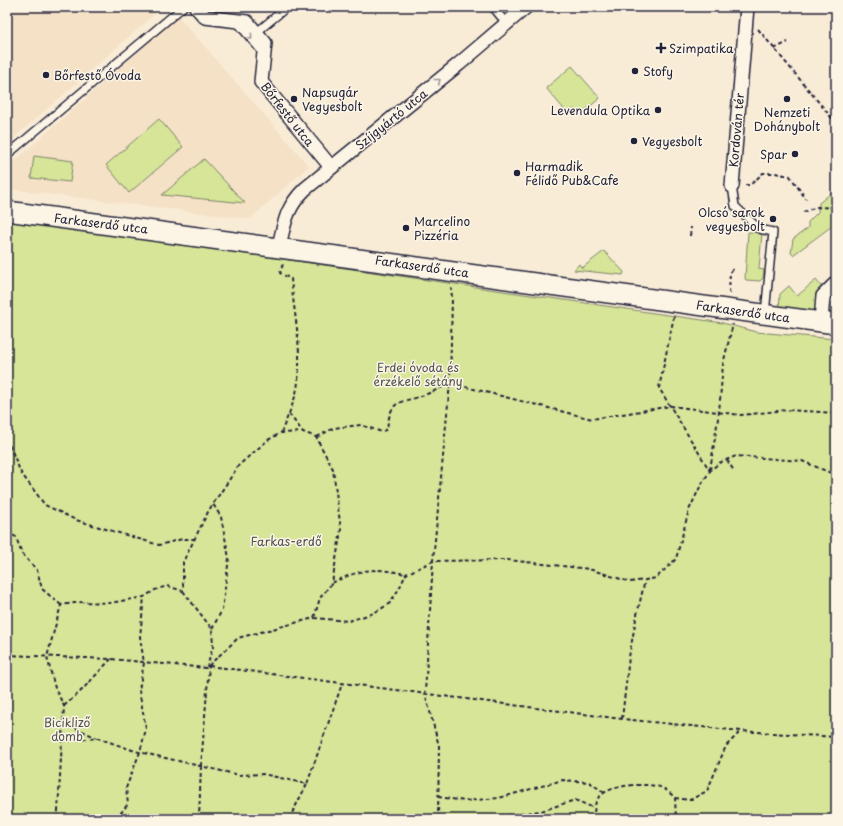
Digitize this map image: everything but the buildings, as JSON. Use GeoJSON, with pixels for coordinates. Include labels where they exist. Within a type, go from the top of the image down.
{"type":"FeatureCollection","features":[{"type":"Feature","properties":{"kind":"street"},"geometry":{"type":"LineString","coordinates":[[196,7],[205,17],[247,22],[257,32]]}},
{"type":"Feature","properties":{"kind":"street","name":"Szíjgyártó utca"},"geometry":{"type":"LineString","coordinates":[[279,246],[286,215],[293,201],[526,7]]}},
{"type":"Feature","properties":{"kind":"street","name":"Kordován tér"},"geometry":{"type":"LineString","coordinates":[[732,186],[747,7]]}},
{"type":"Feature","properties":{"kind":"street","name":"Bőrfestő utca"},"geometry":{"type":"LineString","coordinates":[[257,32],[265,43],[261,82],[331,168]]}},
{"type":"Feature","properties":{"kind":"street","name":"Farkaserdő utca"},"geometry":{"type":"LineString","coordinates":[[7,210],[279,246],[828,323]]}},
{"type":"Feature","properties":{"kind":"street"},"geometry":{"type":"LineString","coordinates":[[828,323],[823,296],[836,283]]}},
{"type":"Feature","properties":{"kind":"lane"},"geometry":{"type":"LineString","coordinates":[[7,155],[183,7]]}},
{"type":"Feature","properties":{"kind":"lane"},"geometry":{"type":"LineString","coordinates":[[257,32],[287,7]]}},
{"type":"Feature","properties":{"kind":"lane"},"geometry":{"type":"LineString","coordinates":[[493,7],[506,23]]}},
{"type":"Feature","properties":{"kind":"lane"},"geometry":{"type":"LineString","coordinates":[[236,21],[264,54]]}},
{"type":"Feature","properties":{"kind":"lane","name":"Kordován tér"},"geometry":{"type":"LineString","coordinates":[[732,186],[735,206],[759,229],[773,232],[765,314]]}},
{"type":"Feature","properties":{"kind":"path"},"geometry":{"type":"LineString","coordinates":[[758,25],[758,30],[836,123]]}},
{"type":"Feature","properties":{"kind":"path"},"geometry":{"type":"LineString","coordinates":[[774,49],[788,42]]}},
{"type":"Feature","properties":{"kind":"path"},"geometry":{"type":"LineString","coordinates":[[732,186],[750,185],[763,174],[775,173],[790,176],[806,199]]}},
{"type":"Feature","properties":{"kind":"path"},"geometry":{"type":"LineString","coordinates":[[803,212],[816,207],[836,208]]}},
{"type":"Feature","properties":{"kind":"path"},"geometry":{"type":"LineString","coordinates":[[690,236],[691,227]]}},
{"type":"Feature","properties":{"kind":"path"},"geometry":{"type":"LineString","coordinates":[[281,433],[289,414],[298,382],[300,339],[294,314],[291,279],[280,273],[284,262],[289,262]]}},
{"type":"Feature","properties":{"kind":"path"},"geometry":{"type":"LineString","coordinates":[[729,295],[730,272],[734,268]]}},
{"type":"Feature","properties":{"kind":"path"},"geometry":{"type":"LineString","coordinates":[[438,819],[439,746],[425,693],[433,561],[450,383],[452,298],[449,270]]}},
{"type":"Feature","properties":{"kind":"path"},"geometry":{"type":"LineString","coordinates":[[677,301],[658,388],[671,406],[710,470]]}},
{"type":"Feature","properties":{"kind":"path"},"geometry":{"type":"LineString","coordinates":[[314,618],[320,598],[332,583],[352,573],[381,568],[406,574],[433,561],[508,560],[589,569],[630,582],[656,578],[676,559],[689,510],[710,470],[719,412],[723,364],[733,323]]}},
{"type":"Feature","properties":{"kind":"path"},"geometry":{"type":"LineString","coordinates":[[316,437],[334,428],[361,425],[382,432],[387,429],[389,414],[401,401],[424,396],[450,383],[592,419],[671,406],[741,415],[787,410],[836,413]]}},
{"type":"Feature","properties":{"kind":"path"},"geometry":{"type":"LineString","coordinates":[[289,414],[303,432]]}},
{"type":"Feature","properties":{"kind":"path"},"geometry":{"type":"LineString","coordinates":[[183,591],[182,562],[213,504],[239,465],[268,440],[281,433],[303,432],[316,437],[333,469],[341,530],[332,583]]}},
{"type":"Feature","properties":{"kind":"path"},"geometry":{"type":"LineString","coordinates":[[7,439],[21,473],[45,505],[76,520],[159,545],[182,539],[194,539]]}},
{"type":"Feature","properties":{"kind":"path"},"geometry":{"type":"LineString","coordinates":[[710,470],[719,463],[736,456],[802,461],[831,473],[836,478]]}},
{"type":"Feature","properties":{"kind":"path"},"geometry":{"type":"LineString","coordinates":[[726,460],[734,471]]}},
{"type":"Feature","properties":{"kind":"path"},"geometry":{"type":"LineString","coordinates":[[206,668],[213,647],[212,629],[222,610],[228,558],[221,517],[213,504]]}},
{"type":"Feature","properties":{"kind":"path"},"geometry":{"type":"LineString","coordinates":[[7,532],[16,537],[22,554],[37,570],[42,589],[61,605],[82,602],[110,603],[144,597],[155,590],[167,586],[183,591],[212,629]]}},
{"type":"Feature","properties":{"kind":"path"},"geometry":{"type":"LineString","coordinates":[[7,655],[112,659],[206,668],[238,638],[314,618],[349,621],[374,613],[389,604],[399,589],[406,574]]}},
{"type":"Feature","properties":{"kind":"path"},"geometry":{"type":"LineString","coordinates":[[622,719],[632,642],[645,580]]}},
{"type":"Feature","properties":{"kind":"path"},"geometry":{"type":"LineString","coordinates":[[116,819],[128,804],[126,788],[140,752],[146,729],[139,690],[144,663],[140,637],[144,597]]}},
{"type":"Feature","properties":{"kind":"path"},"geometry":{"type":"LineString","coordinates":[[56,819],[58,811],[64,706],[55,688],[47,657],[61,605]]}},
{"type":"Feature","properties":{"kind":"path"},"geometry":{"type":"LineString","coordinates":[[64,706],[112,659]]}},
{"type":"Feature","properties":{"kind":"path"},"geometry":{"type":"LineString","coordinates":[[209,666],[622,719],[741,731],[836,737]]}},
{"type":"Feature","properties":{"kind":"path"},"geometry":{"type":"LineString","coordinates":[[199,819],[201,766],[209,666]]}},
{"type":"Feature","properties":{"kind":"path"},"geometry":{"type":"LineString","coordinates":[[289,819],[307,784],[342,684]]}},
{"type":"Feature","properties":{"kind":"path"},"geometry":{"type":"LineString","coordinates":[[63,722],[98,738],[140,752],[239,775],[263,774],[307,784]]}},
{"type":"Feature","properties":{"kind":"path"},"geometry":{"type":"LineString","coordinates":[[594,819],[594,808],[600,796],[617,786],[662,787],[675,798],[690,800],[707,791],[726,746],[741,731]]}},
{"type":"Feature","properties":{"kind":"path"},"geometry":{"type":"LineString","coordinates":[[62,741],[79,741],[98,738]]}},
{"type":"Feature","properties":{"kind":"path"},"geometry":{"type":"LineString","coordinates":[[438,797],[465,801],[500,798],[563,780],[589,782],[605,793]]}},
{"type":"Feature","properties":{"kind":"path"},"geometry":{"type":"LineString","coordinates":[[675,798],[676,819]]}},
{"type":"Feature","properties":{"kind":"path"},"geometry":{"type":"LineString","coordinates":[[479,819],[541,811],[575,800],[594,808]]}},
{"type":"Feature","properties":{"kind":"shaded area","name":"Bőrfestő Óvoda"},"geometry":{"type":"Polygon","coordinates":[[[7,7],[163,7],[7,144],[7,7]]]}},
{"type":"Feature","properties":{"kind":"shaded area"},"geometry":{"type":"Polygon","coordinates":[[[178,16],[309,166],[250,219],[7,189],[7,168],[178,16]]]}},
{"type":"Feature","properties":{"kind":"green space"},"geometry":{"type":"Polygon","coordinates":[[[572,66],[600,98],[580,115],[574,109],[568,114],[546,88],[572,66]]]}},
{"type":"Feature","properties":{"kind":"green space"},"geometry":{"type":"Polygon","coordinates":[[[159,119],[183,147],[129,193],[106,165],[159,119]]]}},
{"type":"Feature","properties":{"kind":"green space"},"geometry":{"type":"Polygon","coordinates":[[[34,156],[73,161],[70,182],[31,178],[34,156]]]}},
{"type":"Feature","properties":{"kind":"green space"},"geometry":{"type":"Polygon","coordinates":[[[204,159],[245,203],[162,195],[204,159]]]}},
{"type":"Feature","properties":{"kind":"green space"},"geometry":{"type":"Polygon","coordinates":[[[836,189],[836,223],[793,255],[791,253],[793,239],[808,228],[808,222],[818,212],[819,203],[836,189]]]}},
{"type":"Feature","properties":{"kind":"green space","name":"Farkas-erdő"},"geometry":{"type":"Polygon","coordinates":[[[7,219],[723,323],[756,332],[836,339],[836,819],[7,819],[7,219]]]}},
{"type":"Feature","properties":{"kind":"green space"},"geometry":{"type":"Polygon","coordinates":[[[748,232],[762,233],[759,269],[764,270],[763,278],[760,281],[746,280],[745,278],[748,232]]]}},
{"type":"Feature","properties":{"kind":"green space"},"geometry":{"type":"Polygon","coordinates":[[[604,251],[624,272],[623,275],[574,270],[579,264],[582,268],[604,251]]]}},
{"type":"Feature","properties":{"kind":"green space"},"geometry":{"type":"Polygon","coordinates":[[[816,280],[824,290],[818,313],[779,310],[780,294],[789,286],[797,296],[816,280]]]}},
{"type":"Feature","properties":{"kind":"place","name":"Szimpatika"},"geometry":{"type":"Point","coordinates":[661,48]}},
{"type":"Feature","properties":{"kind":"place","name":"Stofy"},"geometry":{"type":"Point","coordinates":[635,71]}},
{"type":"Feature","properties":{"kind":"place","name":"Bőrfestő Óvoda"},"geometry":{"type":"Point","coordinates":[46,75]}},
{"type":"Feature","properties":{"kind":"place","name":"Napsugár Vegyesbolt"},"geometry":{"type":"Point","coordinates":[294,99]}},
{"type":"Feature","properties":{"kind":"place","name":"Nemzeti Dohánybolt"},"geometry":{"type":"Point","coordinates":[787,99]}},
{"type":"Feature","properties":{"kind":"place","name":"Levendula Optika"},"geometry":{"type":"Point","coordinates":[658,110]}},
{"type":"Feature","properties":{"kind":"place","name":"Vegyesbolt"},"geometry":{"type":"Point","coordinates":[634,141]}},
{"type":"Feature","properties":{"kind":"place","name":"Spar"},"geometry":{"type":"Point","coordinates":[795,154]}},
{"type":"Feature","properties":{"kind":"place","name":"Harmadik Félidő Pub&Cafe"},"geometry":{"type":"Point","coordinates":[517,173]}},
{"type":"Feature","properties":{"kind":"place","name":"Olcsó sarok vegyesbolt"},"geometry":{"type":"Point","coordinates":[773,219]}},
{"type":"Feature","properties":{"kind":"place","name":"Marcelino Pizzéria"},"geometry":{"type":"Point","coordinates":[406,228]}},
{"type":"Feature","properties":{"kind":"park label","name":"Erdei óvoda és érzékelő sétány"},"geometry":{"type":"Point","coordinates":[418,374]}},
{"type":"Feature","properties":{"kind":"park label","name":"Bicikliző domb"},"geometry":{"type":"Point","coordinates":[67,729]}}]}
